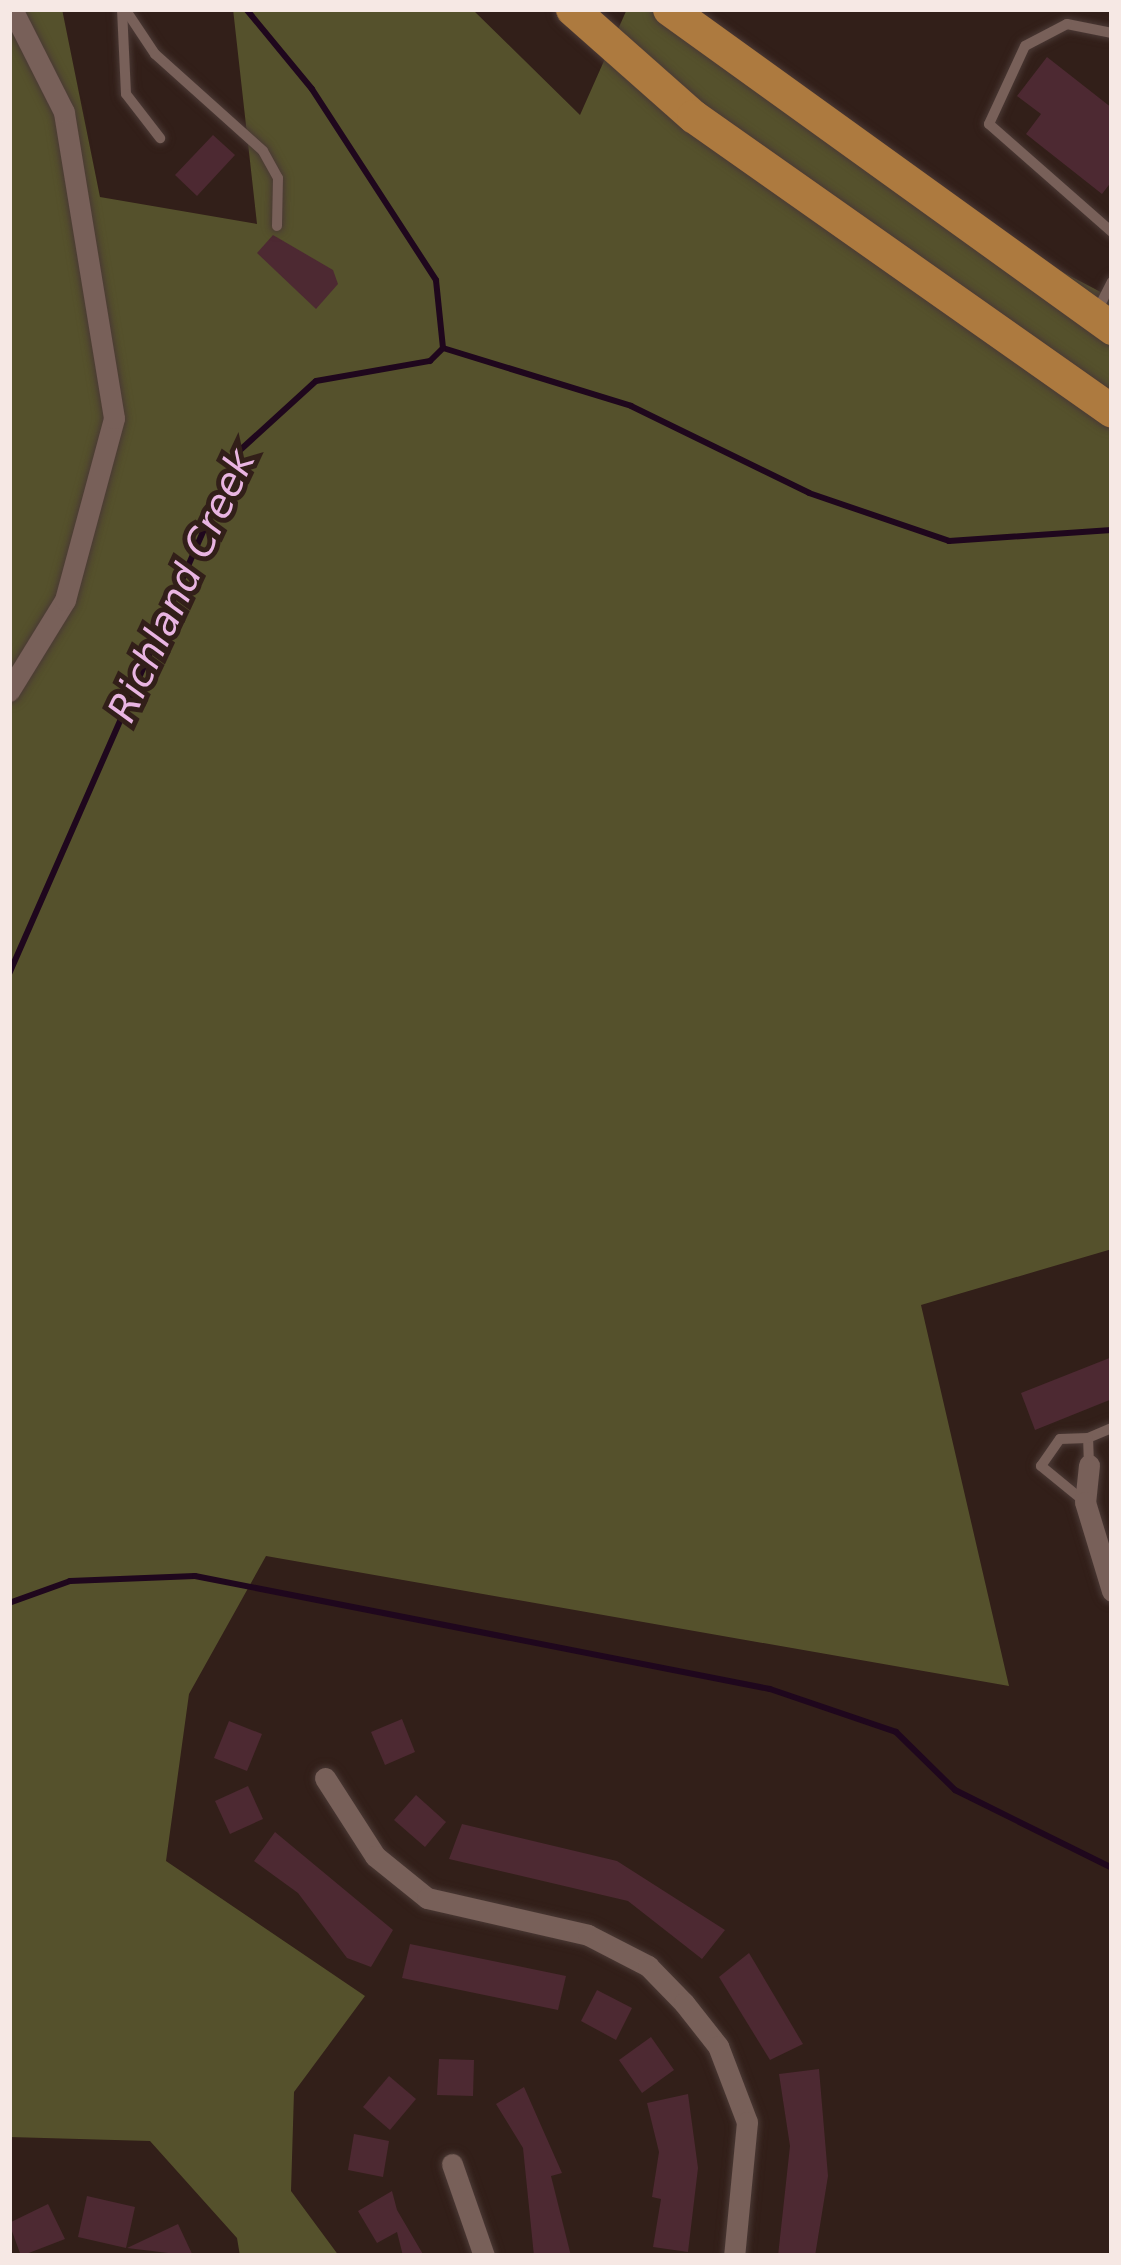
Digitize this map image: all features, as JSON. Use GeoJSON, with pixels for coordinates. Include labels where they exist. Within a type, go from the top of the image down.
{"type":"FeatureCollection","features":[{"type":"Feature","properties":{"kind":"main road"},"geometry":{"type":"LineString","coordinates":[[572,9],[693,116],[1112,411]]}},
{"type":"Feature","properties":{"kind":"main road"},"geometry":{"type":"LineString","coordinates":[[669,9],[1103,322]]}},
{"type":"Feature","properties":{"kind":"street"},"geometry":{"type":"LineString","coordinates":[[9,691],[65,600],[114,418],[64,112],[12,9]]}},
{"type":"Feature","properties":{"kind":"street"},"geometry":{"type":"LineString","coordinates":[[1089,1465],[1085,1502],[1112,1588]]}},
{"type":"Feature","properties":{"kind":"street"},"geometry":{"type":"LineString","coordinates":[[325,1778],[374,1856],[427,1898],[588,1934],[648,1966],[684,2003],[718,2046],[747,2122],[734,2256]]}},
{"type":"Feature","properties":{"kind":"street"},"geometry":{"type":"LineString","coordinates":[[452,2164],[484,2256]]}},
{"type":"Feature","properties":{"kind":"lane"},"geometry":{"type":"LineString","coordinates":[[123,9],[126,94],[160,138]]}},
{"type":"Feature","properties":{"kind":"lane"},"geometry":{"type":"LineString","coordinates":[[123,9],[155,53],[262,152],[278,178],[277,226]]}},
{"type":"Feature","properties":{"kind":"lane"},"geometry":{"type":"LineString","coordinates":[[1112,33],[1067,24],[1025,46],[989,124],[1112,232]]}},
{"type":"Feature","properties":{"kind":"lane"},"geometry":{"type":"LineString","coordinates":[[1103,322],[1112,282]]}},
{"type":"Feature","properties":{"kind":"lane"},"geometry":{"type":"LineString","coordinates":[[1085,1502],[1041,1466],[1060,1439],[1088,1438],[1112,1428]]}},
{"type":"Feature","properties":{"kind":"lane"},"geometry":{"type":"LineString","coordinates":[[1088,1438],[1089,1465]]}},
{"type":"Feature","properties":{"kind":"shaded area"},"geometry":{"type":"Polygon","coordinates":[[[9,9],[62,9],[100,197],[257,224],[233,9],[472,9],[580,115],[627,9],[653,9],[998,238],[1112,298],[1112,1249],[921,1305],[1009,1686],[266,1556],[189,1694],[166,1861],[365,1996],[294,2092],[291,2191],[339,2256],[240,2256],[237,2238],[150,2141],[9,2137],[9,9]]]}},
{"type":"Feature","properties":{"kind":"building"},"geometry":{"type":"Polygon","coordinates":[[[1047,57],[1112,108],[1112,181],[1102,194],[1026,134],[1041,114],[1017,96],[1047,57]]]}},
{"type":"Feature","properties":{"kind":"building"},"geometry":{"type":"Polygon","coordinates":[[[213,135],[235,155],[197,196],[175,175],[213,135]]]}},
{"type":"Feature","properties":{"kind":"building"},"geometry":{"type":"Polygon","coordinates":[[[273,235],[333,270],[338,284],[316,309],[257,253],[273,235]]]}},
{"type":"Feature","properties":{"kind":"building"},"geometry":{"type":"Polygon","coordinates":[[[1112,1357],[1112,1399],[1035,1430],[1021,1393],[1112,1357]]]}},
{"type":"Feature","properties":{"kind":"building"},"geometry":{"type":"Polygon","coordinates":[[[402,1719],[415,1752],[385,1765],[371,1732],[402,1719]]]}},
{"type":"Feature","properties":{"kind":"building"},"geometry":{"type":"Polygon","coordinates":[[[229,1721],[262,1734],[247,1771],[214,1758],[229,1721]]]}},
{"type":"Feature","properties":{"kind":"building"},"geometry":{"type":"Polygon","coordinates":[[[248,1786],[263,1819],[230,1834],[215,1801],[248,1786]]]}},
{"type":"Feature","properties":{"kind":"building"},"geometry":{"type":"Polygon","coordinates":[[[416,1795],[446,1822],[425,1847],[394,1820],[416,1795]]]}},
{"type":"Feature","properties":{"kind":"building"},"geometry":{"type":"Polygon","coordinates":[[[462,1824],[617,1861],[725,1930],[702,1959],[628,1901],[449,1859],[462,1824]]]}},
{"type":"Feature","properties":{"kind":"building"},"geometry":{"type":"Polygon","coordinates":[[[275,1832],[393,1930],[371,1967],[347,1958],[298,1893],[254,1861],[275,1832]]]}},
{"type":"Feature","properties":{"kind":"building"},"geometry":{"type":"Polygon","coordinates":[[[410,1944],[566,1976],[558,2010],[402,1978],[410,1944]]]}},
{"type":"Feature","properties":{"kind":"building"},"geometry":{"type":"Polygon","coordinates":[[[749,1953],[803,2044],[770,2060],[719,1977],[749,1953]]]}},
{"type":"Feature","properties":{"kind":"building"},"geometry":{"type":"Polygon","coordinates":[[[597,1990],[632,2008],[616,2040],[581,2021],[597,1990]]]}},
{"type":"Feature","properties":{"kind":"building"},"geometry":{"type":"Polygon","coordinates":[[[651,2037],[674,2070],[642,2093],[619,2060],[651,2037]]]}},
{"type":"Feature","properties":{"kind":"building"},"geometry":{"type":"Polygon","coordinates":[[[439,2059],[474,2060],[473,2096],[437,2095],[439,2059]]]}},
{"type":"Feature","properties":{"kind":"building"},"geometry":{"type":"Polygon","coordinates":[[[819,2069],[828,2176],[815,2256],[778,2256],[790,2146],[779,2074],[819,2069]]]}},
{"type":"Feature","properties":{"kind":"building"},"geometry":{"type":"Polygon","coordinates":[[[389,2076],[416,2099],[390,2130],[363,2107],[389,2076]]]}},
{"type":"Feature","properties":{"kind":"building"},"geometry":{"type":"Polygon","coordinates":[[[524,2087],[562,2173],[551,2176],[571,2256],[534,2256],[523,2148],[496,2104],[524,2087]]]}},
{"type":"Feature","properties":{"kind":"building"},"geometry":{"type":"Polygon","coordinates":[[[688,2094],[698,2168],[688,2252],[653,2247],[661,2199],[652,2197],[659,2152],[647,2103],[688,2094]]]}},
{"type":"Feature","properties":{"kind":"building"},"geometry":{"type":"Polygon","coordinates":[[[354,2134],[389,2141],[383,2177],[348,2170],[354,2134]]]}},
{"type":"Feature","properties":{"kind":"building"},"geometry":{"type":"Polygon","coordinates":[[[392,2191],[397,2210],[424,2256],[403,2256],[397,2232],[377,2243],[358,2211],[392,2191]]]}},
{"type":"Feature","properties":{"kind":"building"},"geometry":{"type":"Polygon","coordinates":[[[87,2196],[135,2207],[126,2248],[78,2237],[87,2196]]]}},
{"type":"Feature","properties":{"kind":"building"},"geometry":{"type":"Polygon","coordinates":[[[48,2204],[65,2239],[21,2256],[9,2223],[48,2204]]]}},
{"type":"Feature","properties":{"kind":"building"},"geometry":{"type":"Polygon","coordinates":[[[178,2224],[193,2256],[127,2248],[178,2224]]]}},
{"type":"Feature","properties":{"kind":"waterway","name":"Richland Creek"},"geometry":{"type":"LineString","coordinates":[[9,974],[238,452],[316,381],[430,361],[443,348],[436,280],[312,89],[246,9]]}},
{"type":"Feature","properties":{"kind":"waterway"},"geometry":{"type":"LineString","coordinates":[[443,348],[631,406],[809,493],[949,541],[1112,530]]}},
{"type":"Feature","properties":{"kind":"waterway"},"geometry":{"type":"LineString","coordinates":[[9,1603],[70,1581],[195,1576],[770,1689],[896,1732],[955,1790],[1112,1868]]}}]}
